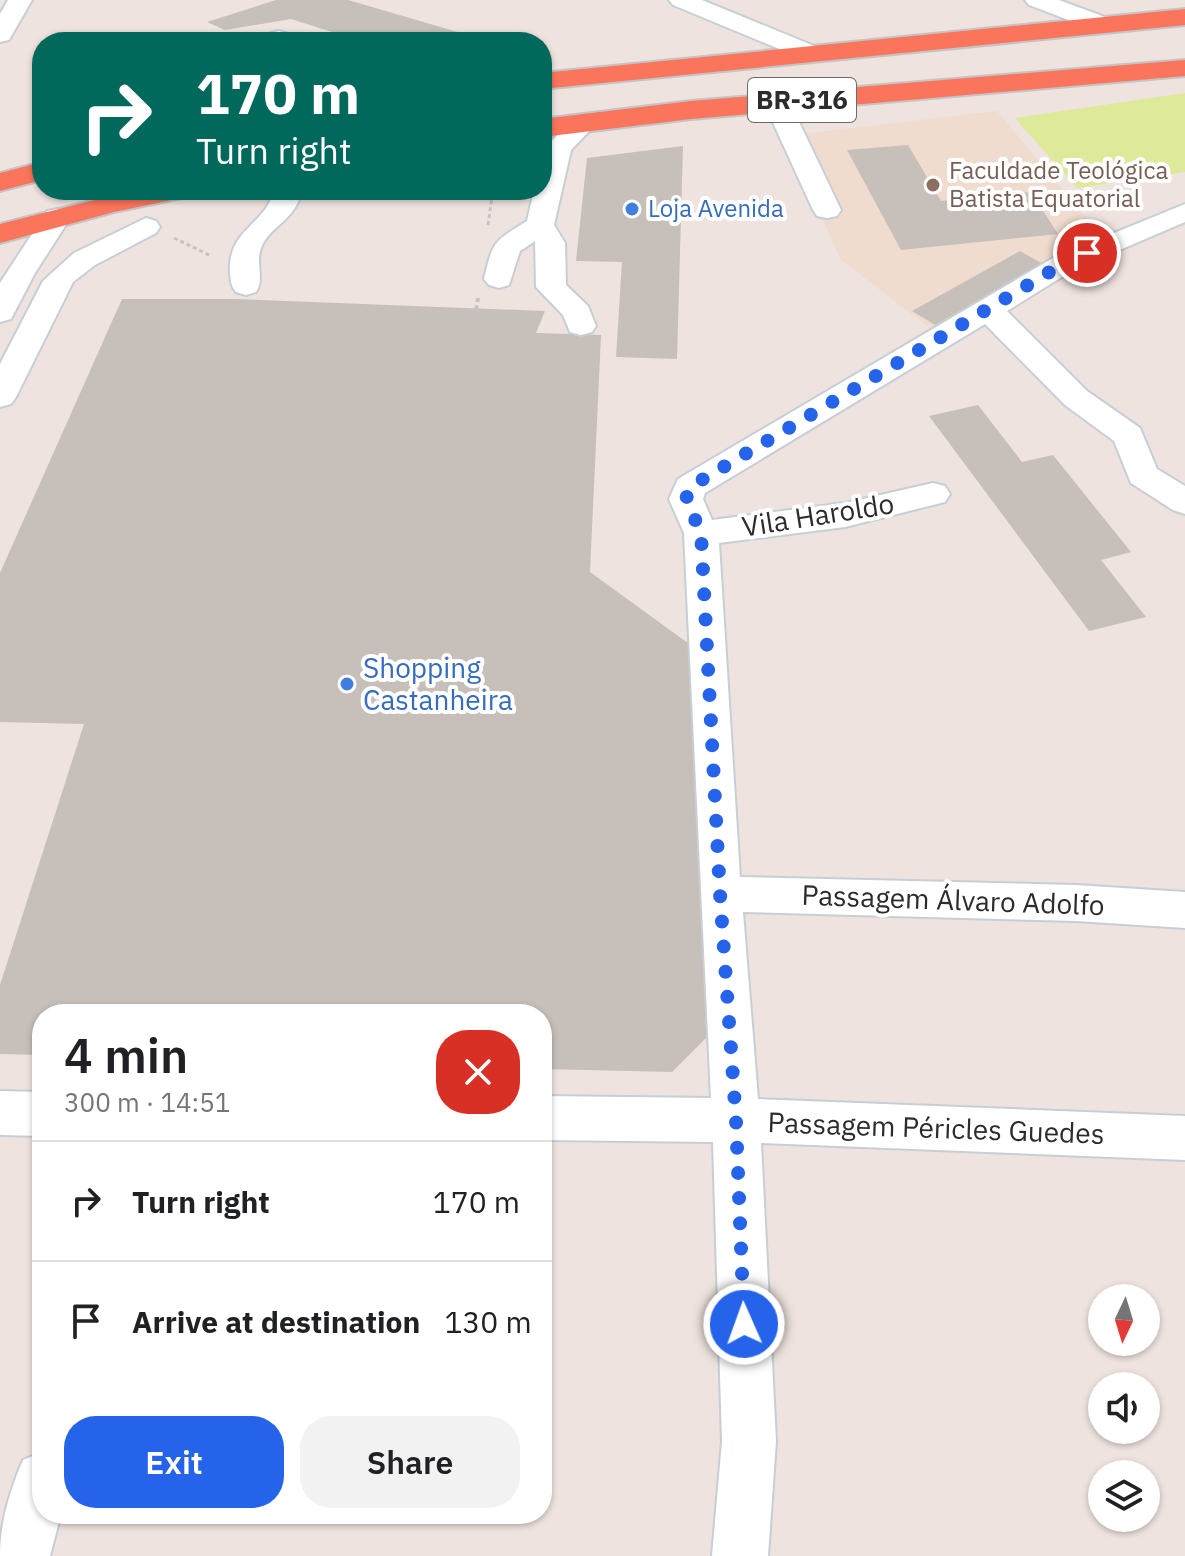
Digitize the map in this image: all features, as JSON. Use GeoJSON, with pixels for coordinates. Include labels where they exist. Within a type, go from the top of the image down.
{"type":"FeatureCollection","features":[{"type":"Feature","properties":{"kind":"highway","name":"BR-316"},"geometry":{"type":"LineString","coordinates":[[552,80],[1185,17]]}},
{"type":"Feature","properties":{"kind":"highway","name":"BR-316"},"geometry":{"type":"LineString","coordinates":[[552,127],[1062,78],[1185,58]]}},
{"type":"Feature","properties":{"kind":"highway"},"geometry":{"type":"LineString","coordinates":[[1062,78],[1185,68]]}},
{"type":"Feature","properties":{"kind":"highway"},"geometry":{"type":"LineString","coordinates":[[0,182],[32,174]]}},
{"type":"Feature","properties":{"kind":"highway"},"geometry":{"type":"LineString","coordinates":[[0,234],[57,217],[134,200]]}},
{"type":"Feature","properties":{"kind":"street"},"geometry":{"type":"LineString","coordinates":[[0,35],[20,0]]}},
{"type":"Feature","properties":{"kind":"street"},"geometry":{"type":"LineString","coordinates":[[681,0],[810,53]]}},
{"type":"Feature","properties":{"kind":"street"},"geometry":{"type":"LineString","coordinates":[[1037,0],[1104,25]]}},
{"type":"Feature","properties":{"kind":"street"},"geometry":{"type":"LineString","coordinates":[[777,103],[827,210]]}},
{"type":"Feature","properties":{"kind":"street"},"geometry":{"type":"LineString","coordinates":[[552,174],[558,148],[584,123]]}},
{"type":"Feature","properties":{"kind":"street"},"geometry":{"type":"LineString","coordinates":[[246,286],[244,253],[251,240],[285,207],[286,200]]}},
{"type":"Feature","properties":{"kind":"street"},"geometry":{"type":"LineString","coordinates":[[499,279],[506,247],[540,225],[546,200]]}},
{"type":"Feature","properties":{"kind":"street"},"geometry":{"type":"LineString","coordinates":[[740,1556],[749,1441],[736,1120],[720,894],[701,533],[686,499],[690,487],[701,478],[1063,264],[1185,212]]}},
{"type":"Feature","properties":{"kind":"street"},"geometry":{"type":"LineString","coordinates":[[0,313],[20,273],[57,217]]}},
{"type":"Feature","properties":{"kind":"street"},"geometry":{"type":"LineString","coordinates":[[540,225],[551,243],[551,287],[577,312],[581,326]]}},
{"type":"Feature","properties":{"kind":"street"},"geometry":{"type":"LineString","coordinates":[[0,397],[53,287],[64,272],[92,252],[146,227]]}},
{"type":"Feature","properties":{"kind":"street"},"geometry":{"type":"LineString","coordinates":[[988,309],[1076,398],[1128,436],[1143,475],[1185,502]]}},
{"type":"Feature","properties":{"kind":"street","name":"Vila Haroldo"},"geometry":{"type":"LineString","coordinates":[[701,533],[845,515],[933,494]]}},
{"type":"Feature","properties":{"kind":"street","name":"Passagem Álvaro Adolfo"},"geometry":{"type":"LineString","coordinates":[[720,894],[1076,903],[1185,910]]}},
{"type":"Feature","properties":{"kind":"street"},"geometry":{"type":"LineString","coordinates":[[0,1113],[32,1114]]}},
{"type":"Feature","properties":{"kind":"street","name":"Passagem Péricles Guedes"},"geometry":{"type":"LineString","coordinates":[[552,1118],[736,1120],[1185,1138]]}},
{"type":"Feature","properties":{"kind":"street"},"geometry":{"type":"LineString","coordinates":[[22,1556],[32,1518]]}},
{"type":"Feature","properties":{"kind":"path"},"geometry":{"type":"LineString","coordinates":[[146,227],[209,253],[215,264]]}},
{"type":"Feature","properties":{"kind":"shaded area","name":"Faculdade Teológica Batista Equatorial"},"geometry":{"type":"Polygon","coordinates":[[[997,111],[1100,234],[931,329],[841,260],[784,136],[997,111]]]}},
{"type":"Feature","properties":{"kind":"green space"},"geometry":{"type":"Polygon","coordinates":[[[1185,93],[1185,172],[1077,188],[1015,118],[1185,93]]]}},
{"type":"Feature","properties":{"kind":"building"},"geometry":{"type":"Polygon","coordinates":[[[276,0],[348,0],[458,32],[332,32],[291,19],[225,30],[207,22],[276,0]]]}},
{"type":"Feature","properties":{"kind":"building"},"geometry":{"type":"Polygon","coordinates":[[[908,145],[941,201],[1031,192],[1058,234],[901,250],[847,150],[908,145]]]}},
{"type":"Feature","properties":{"kind":"building","name":"Loja Avenida"},"geometry":{"type":"Polygon","coordinates":[[[683,146],[677,359],[616,357],[622,262],[576,261],[587,158],[683,146]]]}},
{"type":"Feature","properties":{"kind":"building"},"geometry":{"type":"Polygon","coordinates":[[[1020,251],[1043,264],[935,325],[912,311],[1020,251]]]}},
{"type":"Feature","properties":{"kind":"building","name":"Shopping Castanheira"},"geometry":{"type":"Polygon","coordinates":[[[122,299],[234,299],[545,311],[536,333],[601,335],[590,572],[692,646],[708,1036],[672,1072],[552,1069],[552,1004],[32,1004],[32,1055],[0,1054],[0,985],[84,724],[0,722],[0,573],[122,299]]]}},
{"type":"Feature","properties":{"kind":"building"},"geometry":{"type":"Polygon","coordinates":[[[978,405],[1022,462],[1053,455],[1131,552],[1101,560],[1146,617],[1089,631],[929,416],[978,405]]]}},
{"type":"Feature","properties":{"kind":"place","name":"Faculdade Teológica Batista Equatorial"},"geometry":{"type":"Point","coordinates":[933,185]}},
{"type":"Feature","properties":{"kind":"place","name":"Loja Avenida"},"geometry":{"type":"Point","coordinates":[632,209]}},
{"type":"Feature","properties":{"kind":"place","name":"Shopping Castanheira"},"geometry":{"type":"Point","coordinates":[347,684]}},
{"type":"Feature","properties":{"kind":"route"},"geometry":{"type":"LineString","coordinates":[[744,1324],[736,1120],[720,894],[701,533],[686,499],[690,487],[701,478],[1063,264],[1087,253]]}}]}
